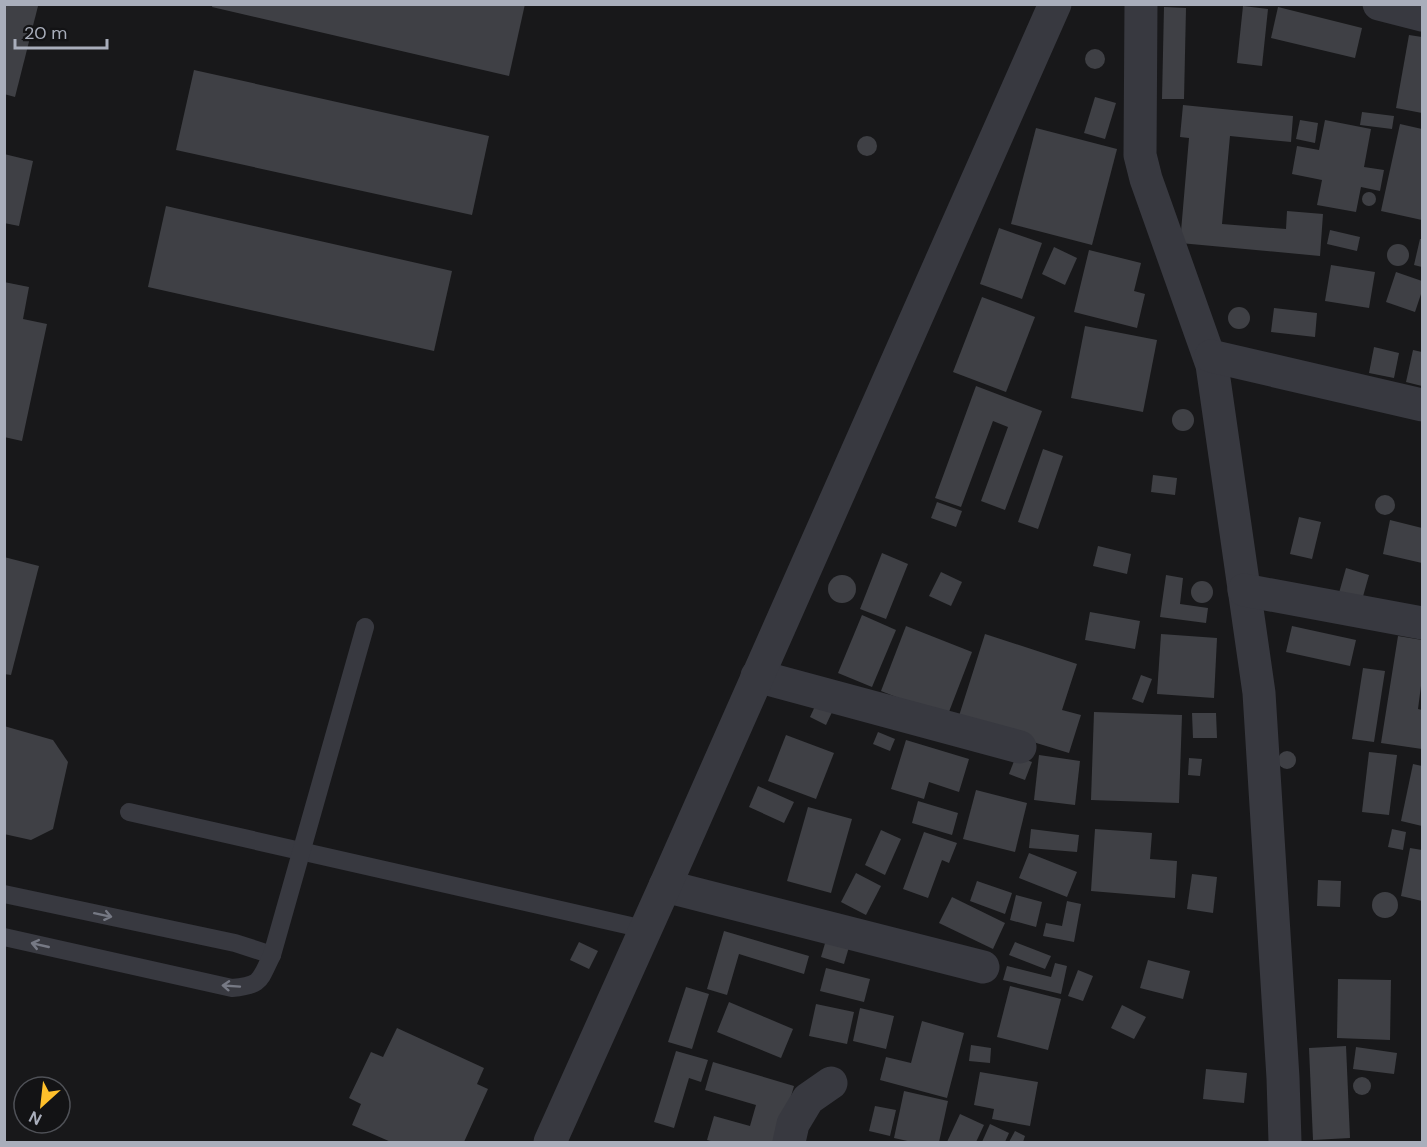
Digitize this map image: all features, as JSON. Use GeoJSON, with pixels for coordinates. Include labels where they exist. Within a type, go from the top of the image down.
{"type":"FeatureCollection","features":[{"type":"Feature","properties":{"kind":"street"},"geometry":{"type":"LineString","coordinates":[[550,1143],[1055,4]]}},
{"type":"Feature","properties":{"kind":"street"},"geometry":{"type":"LineString","coordinates":[[1141,4],[1140,155],[1146,179],[1210,356],[1259,693],[1285,1143]]}},
{"type":"Feature","properties":{"kind":"street"},"geometry":{"type":"LineString","coordinates":[[1378,4],[1422,15]]}},
{"type":"Feature","properties":{"kind":"street"},"geometry":{"type":"LineString","coordinates":[[1210,356],[1422,405]]}},
{"type":"Feature","properties":{"kind":"street"},"geometry":{"type":"LineString","coordinates":[[1244,590],[1422,624]]}},
{"type":"Feature","properties":{"kind":"street"},"geometry":{"type":"LineString","coordinates":[[757,676],[1020,747]]}},
{"type":"Feature","properties":{"kind":"street"},"geometry":{"type":"LineString","coordinates":[[665,886],[983,966]]}},
{"type":"Feature","properties":{"kind":"street"},"geometry":{"type":"LineString","coordinates":[[789,1143],[793,1124],[808,1099],[831,1083]]}},
{"type":"Feature","properties":{"kind":"lane"},"geometry":{"type":"LineString","coordinates":[[4,937],[232,988],[251,986],[261,978],[272,955],[365,627]]}},
{"type":"Feature","properties":{"kind":"lane"},"geometry":{"type":"LineString","coordinates":[[129,812],[644,929]]}},
{"type":"Feature","properties":{"kind":"lane"},"geometry":{"type":"LineString","coordinates":[[4,894],[235,943],[272,955]]}},
{"type":"Feature","properties":{"kind":"building"},"geometry":{"type":"Polygon","coordinates":[[[4,4],[38,6],[15,97],[4,94],[4,4]]]}},
{"type":"Feature","properties":{"kind":"building"},"geometry":{"type":"Polygon","coordinates":[[[213,4],[525,4],[509,76],[212,7],[213,4]]]}},
{"type":"Feature","properties":{"kind":"building"},"geometry":{"type":"Polygon","coordinates":[[[1243,6],[1268,9],[1262,66],[1237,63],[1243,6]]]}},
{"type":"Feature","properties":{"kind":"building"},"geometry":{"type":"Polygon","coordinates":[[[1164,7],[1186,8],[1184,99],[1162,99],[1164,7]]]}},
{"type":"Feature","properties":{"kind":"building"},"geometry":{"type":"Polygon","coordinates":[[[1278,7],[1362,28],[1355,58],[1271,38],[1278,7]]]}},
{"type":"Feature","properties":{"kind":"building"},"geometry":{"type":"Polygon","coordinates":[[[1409,35],[1422,37],[1422,113],[1396,108],[1409,35]]]}},
{"type":"Feature","properties":{"kind":"building"},"geometry":{"type":"Polygon","coordinates":[[[1095,49],[1102,52],[1105,59],[1102,66],[1095,69],[1088,66],[1085,59],[1088,52],[1095,49]]]}},
{"type":"Feature","properties":{"kind":"building"},"geometry":{"type":"Polygon","coordinates":[[[194,70],[489,136],[472,215],[176,150],[194,70]]]}},
{"type":"Feature","properties":{"kind":"building"},"geometry":{"type":"Polygon","coordinates":[[[1095,97],[1116,103],[1105,139],[1084,133],[1095,97]]]}},
{"type":"Feature","properties":{"kind":"building"},"geometry":{"type":"Polygon","coordinates":[[[1183,105],[1293,116],[1291,142],[1230,136],[1222,224],[1286,229],[1287,211],[1323,214],[1320,256],[1180,243],[1189,138],[1180,137],[1183,105]]]}},
{"type":"Feature","properties":{"kind":"building"},"geometry":{"type":"Polygon","coordinates":[[[1362,112],[1394,116],[1392,129],[1360,125],[1362,112]]]}},
{"type":"Feature","properties":{"kind":"building"},"geometry":{"type":"Polygon","coordinates":[[[1300,120],[1318,123],[1315,143],[1296,139],[1300,120]]]}},
{"type":"Feature","properties":{"kind":"building"},"geometry":{"type":"Polygon","coordinates":[[[1325,120],[1371,129],[1364,167],[1384,170],[1380,191],[1361,187],[1356,212],[1317,205],[1322,180],[1292,174],[1297,146],[1319,150],[1325,120]]]}},
{"type":"Feature","properties":{"kind":"building"},"geometry":{"type":"Polygon","coordinates":[[[1400,124],[1422,129],[1422,220],[1381,211],[1400,124]]]}},
{"type":"Feature","properties":{"kind":"building"},"geometry":{"type":"Polygon","coordinates":[[[1036,128],[1117,149],[1092,245],[1011,224],[1036,128]]]}},
{"type":"Feature","properties":{"kind":"building"},"geometry":{"type":"Polygon","coordinates":[[[867,136],[874,139],[877,146],[874,153],[867,156],[860,153],[857,146],[860,139],[867,136]]]}},
{"type":"Feature","properties":{"kind":"building"},"geometry":{"type":"Polygon","coordinates":[[[4,154],[33,161],[19,226],[4,223],[4,154]]]}},
{"type":"Feature","properties":{"kind":"building"},"geometry":{"type":"Polygon","coordinates":[[[1369,192],[1374,194],[1376,199],[1374,204],[1369,206],[1364,204],[1362,199],[1364,194],[1369,192]]]}},
{"type":"Feature","properties":{"kind":"building"},"geometry":{"type":"Polygon","coordinates":[[[166,206],[452,271],[434,351],[148,287],[166,206]]]}},
{"type":"Feature","properties":{"kind":"building"},"geometry":{"type":"Polygon","coordinates":[[[999,228],[1042,243],[1022,299],[980,284],[999,228]]]}},
{"type":"Feature","properties":{"kind":"building"},"geometry":{"type":"Polygon","coordinates":[[[1330,230],[1360,237],[1357,251],[1327,244],[1330,230]]]}},
{"type":"Feature","properties":{"kind":"building"},"geometry":{"type":"Polygon","coordinates":[[[1420,239],[1422,239],[1422,267],[1414,265],[1420,239]]]}},
{"type":"Feature","properties":{"kind":"building"},"geometry":{"type":"Polygon","coordinates":[[[1398,244],[1406,247],[1409,255],[1406,263],[1398,266],[1390,263],[1387,255],[1390,247],[1398,244]]]}},
{"type":"Feature","properties":{"kind":"building"},"geometry":{"type":"Polygon","coordinates":[[[1054,247],[1077,258],[1065,285],[1042,274],[1054,247]]]}},
{"type":"Feature","properties":{"kind":"building"},"geometry":{"type":"Polygon","coordinates":[[[1089,250],[1141,263],[1134,291],[1145,294],[1137,328],[1074,312],[1089,250]]]}},
{"type":"Feature","properties":{"kind":"building"},"geometry":{"type":"Polygon","coordinates":[[[1331,265],[1375,272],[1369,308],[1325,301],[1331,265]]]}},
{"type":"Feature","properties":{"kind":"building"},"geometry":{"type":"Polygon","coordinates":[[[1396,272],[1422,281],[1422,291],[1415,312],[1386,302],[1396,272]]]}},
{"type":"Feature","properties":{"kind":"building"},"geometry":{"type":"Polygon","coordinates":[[[4,282],[29,287],[23,319],[47,324],[22,441],[4,437],[4,282]]]}},
{"type":"Feature","properties":{"kind":"building"},"geometry":{"type":"Polygon","coordinates":[[[982,297],[1035,317],[1006,392],[953,372],[982,297]]]}},
{"type":"Feature","properties":{"kind":"building"},"geometry":{"type":"Polygon","coordinates":[[[1239,307],[1247,310],[1250,318],[1247,326],[1239,329],[1231,326],[1228,318],[1231,310],[1239,307]]]}},
{"type":"Feature","properties":{"kind":"building"},"geometry":{"type":"Polygon","coordinates":[[[1274,308],[1317,313],[1315,337],[1271,332],[1274,308]]]}},
{"type":"Feature","properties":{"kind":"building"},"geometry":{"type":"Polygon","coordinates":[[[1085,326],[1157,340],[1143,412],[1071,398],[1085,326]]]}},
{"type":"Feature","properties":{"kind":"building"},"geometry":{"type":"Polygon","coordinates":[[[1374,347],[1399,353],[1394,378],[1369,373],[1374,347]]]}},
{"type":"Feature","properties":{"kind":"building"},"geometry":{"type":"Polygon","coordinates":[[[1413,350],[1422,352],[1422,386],[1406,382],[1413,350]]]}},
{"type":"Feature","properties":{"kind":"building"},"geometry":{"type":"Polygon","coordinates":[[[976,386],[1042,411],[1005,510],[981,501],[1008,427],[993,421],[961,507],[935,498],[976,386]]]}},
{"type":"Feature","properties":{"kind":"building"},"geometry":{"type":"Polygon","coordinates":[[[1183,409],[1191,412],[1194,420],[1191,428],[1183,431],[1175,428],[1172,420],[1175,412],[1183,409]]]}},
{"type":"Feature","properties":{"kind":"building"},"geometry":{"type":"Polygon","coordinates":[[[1043,449],[1063,456],[1038,529],[1018,522],[1043,449]]]}},
{"type":"Feature","properties":{"kind":"building"},"geometry":{"type":"Polygon","coordinates":[[[1153,475],[1177,478],[1175,495],[1151,492],[1153,475]]]}},
{"type":"Feature","properties":{"kind":"building"},"geometry":{"type":"Polygon","coordinates":[[[1385,495],[1392,498],[1395,505],[1392,512],[1385,515],[1378,512],[1375,505],[1378,498],[1385,495]]]}},
{"type":"Feature","properties":{"kind":"building"},"geometry":{"type":"Polygon","coordinates":[[[937,502],[962,511],[956,527],[931,518],[937,502]]]}},
{"type":"Feature","properties":{"kind":"building"},"geometry":{"type":"Polygon","coordinates":[[[1299,517],[1321,522],[1312,559],[1290,554],[1299,517]]]}},
{"type":"Feature","properties":{"kind":"building"},"geometry":{"type":"Polygon","coordinates":[[[1390,520],[1422,528],[1422,563],[1383,554],[1390,520]]]}},
{"type":"Feature","properties":{"kind":"building"},"geometry":{"type":"Polygon","coordinates":[[[1098,546],[1131,554],[1127,574],[1093,566],[1098,546]]]}},
{"type":"Feature","properties":{"kind":"building"},"geometry":{"type":"Polygon","coordinates":[[[882,553],[908,564],[886,619],[860,609],[882,553]]]}},
{"type":"Feature","properties":{"kind":"building"},"geometry":{"type":"Polygon","coordinates":[[[4,557],[39,566],[11,675],[4,674],[4,557]]]}},
{"type":"Feature","properties":{"kind":"building"},"geometry":{"type":"Polygon","coordinates":[[[1346,568],[1369,575],[1362,600],[1339,593],[1346,568]]]}},
{"type":"Feature","properties":{"kind":"building"},"geometry":{"type":"Polygon","coordinates":[[[941,572],[962,582],[951,606],[929,596],[941,572]]]}},
{"type":"Feature","properties":{"kind":"building"},"geometry":{"type":"Polygon","coordinates":[[[842,575],[852,579],[856,589],[852,599],[842,603],[832,599],[828,589],[832,579],[842,575]]]}},
{"type":"Feature","properties":{"kind":"building"},"geometry":{"type":"Polygon","coordinates":[[[1166,575],[1183,578],[1180,604],[1208,608],[1206,623],[1160,617],[1166,575]]]}},
{"type":"Feature","properties":{"kind":"building"},"geometry":{"type":"Polygon","coordinates":[[[1202,581],[1210,584],[1213,592],[1210,600],[1202,603],[1194,600],[1191,592],[1194,584],[1202,581]]]}},
{"type":"Feature","properties":{"kind":"building"},"geometry":{"type":"Polygon","coordinates":[[[1090,612],[1140,621],[1135,649],[1085,640],[1090,612]]]}},
{"type":"Feature","properties":{"kind":"building"},"geometry":{"type":"Polygon","coordinates":[[[862,615],[896,630],[872,687],[838,673],[862,615]]]}},
{"type":"Feature","properties":{"kind":"building"},"geometry":{"type":"Polygon","coordinates":[[[906,626],[972,652],[947,717],[881,691],[906,626]]]}},
{"type":"Feature","properties":{"kind":"building"},"geometry":{"type":"Polygon","coordinates":[[[1292,626],[1356,640],[1350,666],[1286,652],[1292,626]]]}},
{"type":"Feature","properties":{"kind":"building"},"geometry":{"type":"Polygon","coordinates":[[[985,634],[1077,664],[1062,710],[1081,715],[1069,753],[958,719],[985,634]]]}},
{"type":"Feature","properties":{"kind":"building"},"geometry":{"type":"Polygon","coordinates":[[[1161,634],[1217,638],[1214,698],[1157,694],[1161,634]]]}},
{"type":"Feature","properties":{"kind":"building"},"geometry":{"type":"Polygon","coordinates":[[[1398,636],[1422,640],[1422,678],[1418,709],[1422,710],[1422,749],[1381,743],[1398,636]]]}},
{"type":"Feature","properties":{"kind":"building"},"geometry":{"type":"Polygon","coordinates":[[[1363,668],[1385,671],[1374,742],[1352,739],[1363,668]]]}},
{"type":"Feature","properties":{"kind":"building"},"geometry":{"type":"Polygon","coordinates":[[[1141,675],[1152,679],[1143,703],[1132,699],[1141,675]]]}},
{"type":"Feature","properties":{"kind":"building"},"geometry":{"type":"Polygon","coordinates":[[[817,702],[833,710],[826,725],[810,717],[817,702]]]}},
{"type":"Feature","properties":{"kind":"building"},"geometry":{"type":"Polygon","coordinates":[[[1094,712],[1182,715],[1179,803],[1091,800],[1094,712]]]}},
{"type":"Feature","properties":{"kind":"building"},"geometry":{"type":"Polygon","coordinates":[[[1192,713],[1216,713],[1217,738],[1193,738],[1192,713]]]}},
{"type":"Feature","properties":{"kind":"building"},"geometry":{"type":"Polygon","coordinates":[[[4,726],[53,740],[68,762],[53,829],[31,840],[4,834],[4,726]]]}},
{"type":"Feature","properties":{"kind":"building"},"geometry":{"type":"Polygon","coordinates":[[[878,732],[895,739],[890,751],[873,744],[878,732]]]}},
{"type":"Feature","properties":{"kind":"building"},"geometry":{"type":"Polygon","coordinates":[[[786,735],[834,753],[816,799],[768,781],[786,735]]]}},
{"type":"Feature","properties":{"kind":"building"},"geometry":{"type":"Polygon","coordinates":[[[906,740],[969,759],[959,792],[929,782],[924,799],[891,789],[906,740]]]}},
{"type":"Feature","properties":{"kind":"building"},"geometry":{"type":"Polygon","coordinates":[[[1283,751],[1291,751],[1296,756],[1294,767],[1283,769],[1278,764],[1278,756],[1283,751]]]}},
{"type":"Feature","properties":{"kind":"building"},"geometry":{"type":"Polygon","coordinates":[[[1369,752],[1397,755],[1389,815],[1362,812],[1369,752]]]}},
{"type":"Feature","properties":{"kind":"building"},"geometry":{"type":"Polygon","coordinates":[[[1039,755],[1080,761],[1075,805],[1034,800],[1039,755]]]}},
{"type":"Feature","properties":{"kind":"building"},"geometry":{"type":"Polygon","coordinates":[[[1016,756],[1032,762],[1025,780],[1009,774],[1016,756]]]}},
{"type":"Feature","properties":{"kind":"building"},"geometry":{"type":"Polygon","coordinates":[[[1189,758],[1202,759],[1200,776],[1188,775],[1189,758]]]}},
{"type":"Feature","properties":{"kind":"building"},"geometry":{"type":"Polygon","coordinates":[[[1413,764],[1422,766],[1422,826],[1401,821],[1413,764]]]}},
{"type":"Feature","properties":{"kind":"building"},"geometry":{"type":"Polygon","coordinates":[[[758,786],[794,802],[784,823],[749,807],[758,786]]]}},
{"type":"Feature","properties":{"kind":"building"},"geometry":{"type":"Polygon","coordinates":[[[976,790],[1027,803],[1015,852],[963,839],[976,790]]]}},
{"type":"Feature","properties":{"kind":"building"},"geometry":{"type":"Polygon","coordinates":[[[918,801],[958,813],[952,835],[912,823],[918,801]]]}},
{"type":"Feature","properties":{"kind":"building"},"geometry":{"type":"Polygon","coordinates":[[[808,807],[852,819],[831,893],[787,881],[808,807]]]}},
{"type":"Feature","properties":{"kind":"building"},"geometry":{"type":"Polygon","coordinates":[[[1031,829],[1079,835],[1077,852],[1029,848],[1031,829]]]}},
{"type":"Feature","properties":{"kind":"building"},"geometry":{"type":"Polygon","coordinates":[[[1095,829],[1152,833],[1150,859],[1177,861],[1175,898],[1091,891],[1095,829]]]}},
{"type":"Feature","properties":{"kind":"building"},"geometry":{"type":"Polygon","coordinates":[[[1392,829],[1406,832],[1403,850],[1388,847],[1392,829]]]}},
{"type":"Feature","properties":{"kind":"building"},"geometry":{"type":"Polygon","coordinates":[[[881,830],[901,839],[885,875],[865,865],[881,830]]]}},
{"type":"Feature","properties":{"kind":"building"},"geometry":{"type":"Polygon","coordinates":[[[924,832],[957,843],[949,863],[942,860],[928,898],[903,889],[924,832]]]}},
{"type":"Feature","properties":{"kind":"building"},"geometry":{"type":"Polygon","coordinates":[[[1410,848],[1422,850],[1422,901],[1401,896],[1410,848]]]}},
{"type":"Feature","properties":{"kind":"building"},"geometry":{"type":"Polygon","coordinates":[[[1029,853],[1077,872],[1067,897],[1019,878],[1029,853]]]}},
{"type":"Feature","properties":{"kind":"building"},"geometry":{"type":"Polygon","coordinates":[[[856,873],[881,886],[866,915],[841,902],[856,873]]]}},
{"type":"Feature","properties":{"kind":"building"},"geometry":{"type":"Polygon","coordinates":[[[1192,874],[1217,877],[1213,913],[1187,909],[1192,874]]]}},
{"type":"Feature","properties":{"kind":"building"},"geometry":{"type":"Polygon","coordinates":[[[1318,880],[1341,881],[1340,907],[1317,906],[1318,880]]]}},
{"type":"Feature","properties":{"kind":"building"},"geometry":{"type":"Polygon","coordinates":[[[977,881],[1012,893],[1005,914],[970,901],[977,881]]]}},
{"type":"Feature","properties":{"kind":"building"},"geometry":{"type":"Polygon","coordinates":[[[1385,892],[1394,896],[1398,905],[1394,914],[1385,918],[1376,914],[1372,905],[1376,896],[1385,892]]]}},
{"type":"Feature","properties":{"kind":"building"},"geometry":{"type":"Polygon","coordinates":[[[1016,895],[1042,902],[1036,927],[1010,920],[1016,895]]]}},
{"type":"Feature","properties":{"kind":"building"},"geometry":{"type":"Polygon","coordinates":[[[952,897],[1005,923],[993,949],[939,923],[952,897]]]}},
{"type":"Feature","properties":{"kind":"building"},"geometry":{"type":"Polygon","coordinates":[[[1067,901],[1081,904],[1074,942],[1043,936],[1046,923],[1062,926],[1067,901]]]}},
{"type":"Feature","properties":{"kind":"building"},"geometry":{"type":"Polygon","coordinates":[[[724,931],[809,956],[804,974],[739,954],[727,995],[707,989],[724,931]]]}},
{"type":"Feature","properties":{"kind":"building"},"geometry":{"type":"Polygon","coordinates":[[[826,940],[849,947],[844,964],[821,957],[826,940]]]}},
{"type":"Feature","properties":{"kind":"building"},"geometry":{"type":"Polygon","coordinates":[[[579,942],[598,951],[589,969],[570,960],[579,942]]]}},
{"type":"Feature","properties":{"kind":"building"},"geometry":{"type":"Polygon","coordinates":[[[1015,942],[1051,956],[1045,969],[1009,955],[1015,942]]]}},
{"type":"Feature","properties":{"kind":"building"},"geometry":{"type":"Polygon","coordinates":[[[1148,960],[1190,971],[1183,999],[1140,988],[1148,960]]]}},
{"type":"Feature","properties":{"kind":"building"},"geometry":{"type":"Polygon","coordinates":[[[1055,963],[1067,966],[1061,994],[1003,980],[1007,966],[1051,977],[1055,963]]]}},
{"type":"Feature","properties":{"kind":"building"},"geometry":{"type":"Polygon","coordinates":[[[826,968],[870,979],[864,1002],[820,991],[826,968]]]}},
{"type":"Feature","properties":{"kind":"building"},"geometry":{"type":"Polygon","coordinates":[[[1078,970],[1093,976],[1083,1001],[1068,996],[1078,970]]]}},
{"type":"Feature","properties":{"kind":"building"},"geometry":{"type":"Polygon","coordinates":[[[1338,979],[1391,980],[1390,1040],[1337,1038],[1338,979]]]}},
{"type":"Feature","properties":{"kind":"building"},"geometry":{"type":"Polygon","coordinates":[[[1010,986],[1061,999],[1048,1050],[997,1037],[1010,986]]]}},
{"type":"Feature","properties":{"kind":"building"},"geometry":{"type":"Polygon","coordinates":[[[686,987],[709,994],[692,1049],[668,1042],[686,987]]]}},
{"type":"Feature","properties":{"kind":"building"},"geometry":{"type":"Polygon","coordinates":[[[729,1002],[793,1029],[781,1058],[717,1032],[729,1002]]]}},
{"type":"Feature","properties":{"kind":"building"},"geometry":{"type":"Polygon","coordinates":[[[816,1004],[854,1012],[847,1044],[809,1036],[816,1004]]]}},
{"type":"Feature","properties":{"kind":"building"},"geometry":{"type":"Polygon","coordinates":[[[1122,1005],[1146,1017],[1134,1039],[1111,1028],[1122,1005]]]}},
{"type":"Feature","properties":{"kind":"building"},"geometry":{"type":"Polygon","coordinates":[[[860,1008],[894,1016],[886,1049],[853,1041],[860,1008]]]}},
{"type":"Feature","properties":{"kind":"building"},"geometry":{"type":"Polygon","coordinates":[[[922,1021],[964,1033],[947,1098],[880,1080],[886,1057],[911,1063],[922,1021]]]}},
{"type":"Feature","properties":{"kind":"building"},"geometry":{"type":"Polygon","coordinates":[[[397,1028],[484,1068],[477,1084],[488,1089],[464,1142],[391,1142],[352,1125],[361,1104],[349,1098],[371,1052],[383,1057],[397,1028]]]}},
{"type":"Feature","properties":{"kind":"building"},"geometry":{"type":"Polygon","coordinates":[[[971,1045],[991,1048],[990,1063],[969,1061],[971,1045]]]}},
{"type":"Feature","properties":{"kind":"building"},"geometry":{"type":"Polygon","coordinates":[[[1346,1046],[1350,1138],[1313,1140],[1309,1048],[1346,1046]]]}},
{"type":"Feature","properties":{"kind":"building"},"geometry":{"type":"Polygon","coordinates":[[[1356,1047],[1397,1053],[1394,1074],[1353,1069],[1356,1047]]]}},
{"type":"Feature","properties":{"kind":"building"},"geometry":{"type":"Polygon","coordinates":[[[676,1051],[708,1060],[701,1082],[689,1078],[674,1128],[654,1122],[676,1051]]]}},
{"type":"Feature","properties":{"kind":"building"},"geometry":{"type":"Polygon","coordinates":[[[713,1062],[794,1086],[778,1142],[714,1142],[707,1140],[714,1116],[750,1126],[756,1105],[705,1090],[713,1062]]]}},
{"type":"Feature","properties":{"kind":"building"},"geometry":{"type":"Polygon","coordinates":[[[1206,1069],[1247,1073],[1244,1103],[1203,1099],[1206,1069]]]}},
{"type":"Feature","properties":{"kind":"building"},"geometry":{"type":"Polygon","coordinates":[[[980,1072],[1038,1082],[1030,1126],[992,1119],[994,1109],[974,1105],[980,1072]]]}},
{"type":"Feature","properties":{"kind":"building"},"geometry":{"type":"Polygon","coordinates":[[[1358,1077],[1366,1077],[1371,1082],[1369,1093],[1358,1095],[1353,1090],[1353,1082],[1358,1077]]]}},
{"type":"Feature","properties":{"kind":"building"},"geometry":{"type":"Polygon","coordinates":[[[904,1091],[948,1101],[939,1142],[912,1142],[894,1138],[904,1091]]]}},
{"type":"Feature","properties":{"kind":"building"},"geometry":{"type":"Polygon","coordinates":[[[875,1106],[896,1110],[890,1136],[869,1131],[875,1106]]]}},
{"type":"Feature","properties":{"kind":"building"},"geometry":{"type":"Polygon","coordinates":[[[960,1114],[984,1125],[976,1142],[947,1142],[960,1114]]]}},
{"type":"Feature","properties":{"kind":"building"},"geometry":{"type":"Polygon","coordinates":[[[990,1124],[1009,1133],[1005,1142],[982,1142],[990,1124]]]}},
{"type":"Feature","properties":{"kind":"building"},"geometry":{"type":"Polygon","coordinates":[[[1015,1131],[1025,1136],[1023,1142],[1009,1142],[1015,1131]]]}}]}
